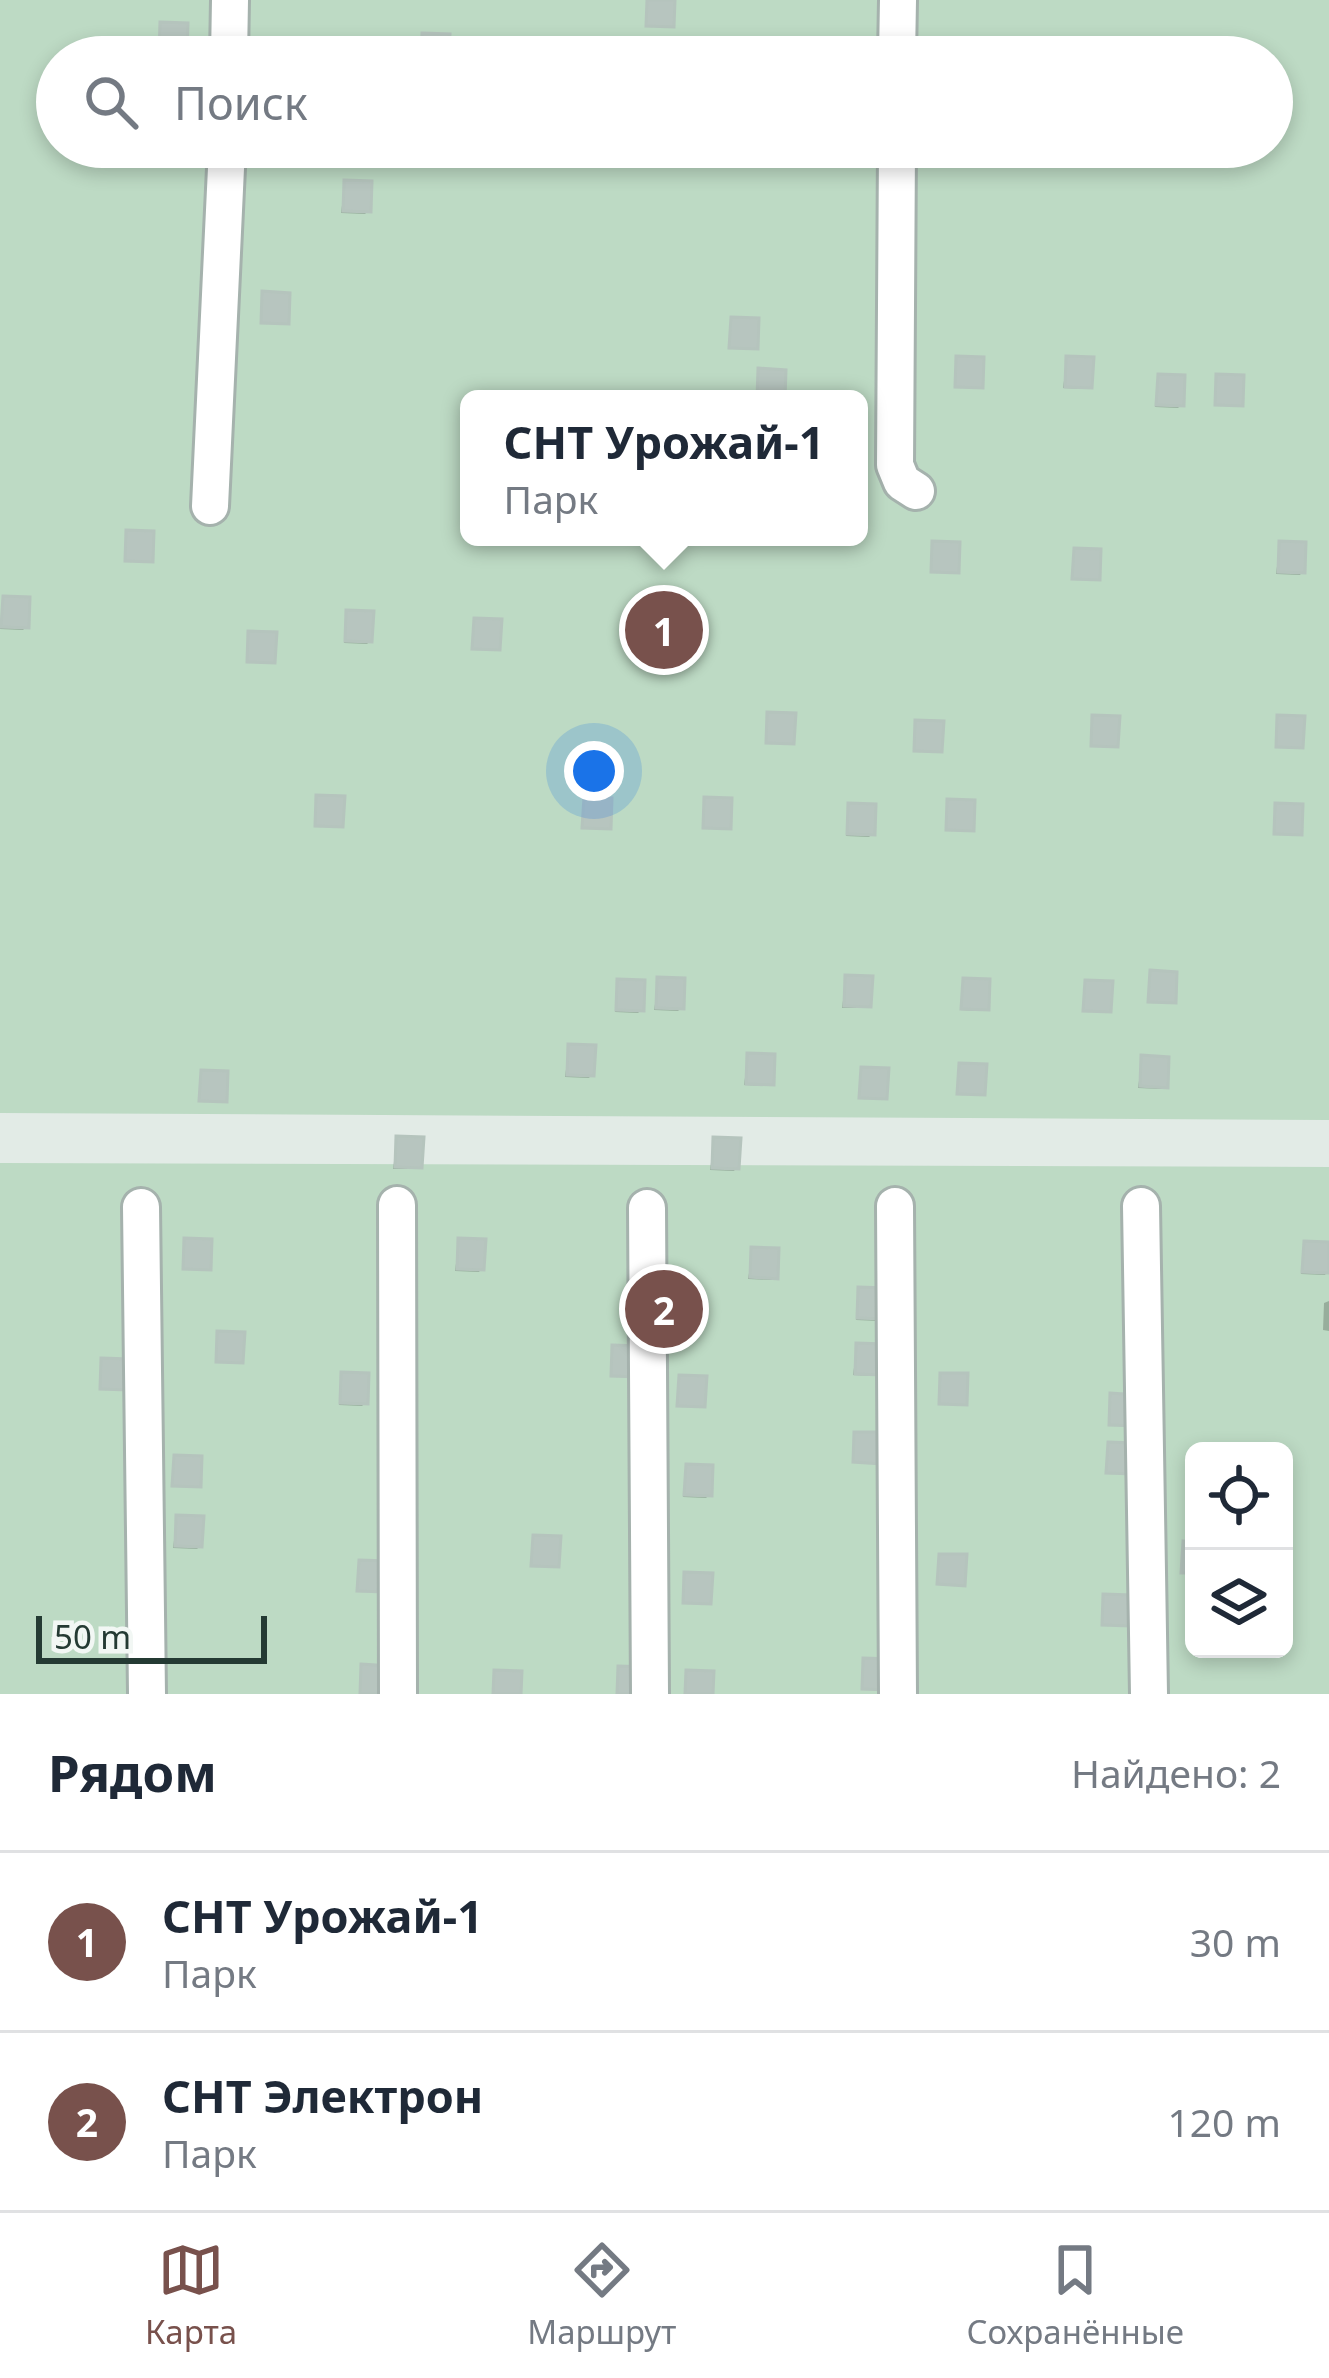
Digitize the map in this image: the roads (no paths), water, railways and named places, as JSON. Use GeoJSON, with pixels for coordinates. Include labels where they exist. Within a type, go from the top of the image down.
{"type":"FeatureCollection","features":[{"type":"Feature","properties":{"kind":"street"},"geometry":{"type":"LineString","coordinates":[[229,36],[230,0]]}},
{"type":"Feature","properties":{"kind":"street"},"geometry":{"type":"LineString","coordinates":[[897,36],[898,0]]}},
{"type":"Feature","properties":{"kind":"street"},"geometry":{"type":"LineString","coordinates":[[210,506],[225,168]]}},
{"type":"Feature","properties":{"kind":"street"},"geometry":{"type":"LineString","coordinates":[[897,168],[895,465],[902,482],[916,491]]}},
{"type":"Feature","properties":{"kind":"street"},"geometry":{"type":"LineString","coordinates":[[398,1205],[398,1694]]}},
{"type":"Feature","properties":{"kind":"street"},"geometry":{"type":"LineString","coordinates":[[895,1206],[898,1694]]}},
{"type":"Feature","properties":{"kind":"street"},"geometry":{"type":"LineString","coordinates":[[1141,1206],[1149,1694]]}},
{"type":"Feature","properties":{"kind":"street"},"geometry":{"type":"LineString","coordinates":[[141,1207],[147,1694]]}},
{"type":"Feature","properties":{"kind":"street"},"geometry":{"type":"LineString","coordinates":[[646,1208],[650,1694]]}},
{"type":"Feature","properties":{"kind":"place","name":"СНТ Урожай-1"},"geometry":{"type":"Point","coordinates":[664,630]}},
{"type":"Feature","properties":{"kind":"place","name":"СНТ Электрон"},"geometry":{"type":"Point","coordinates":[664,1309]}}]}
